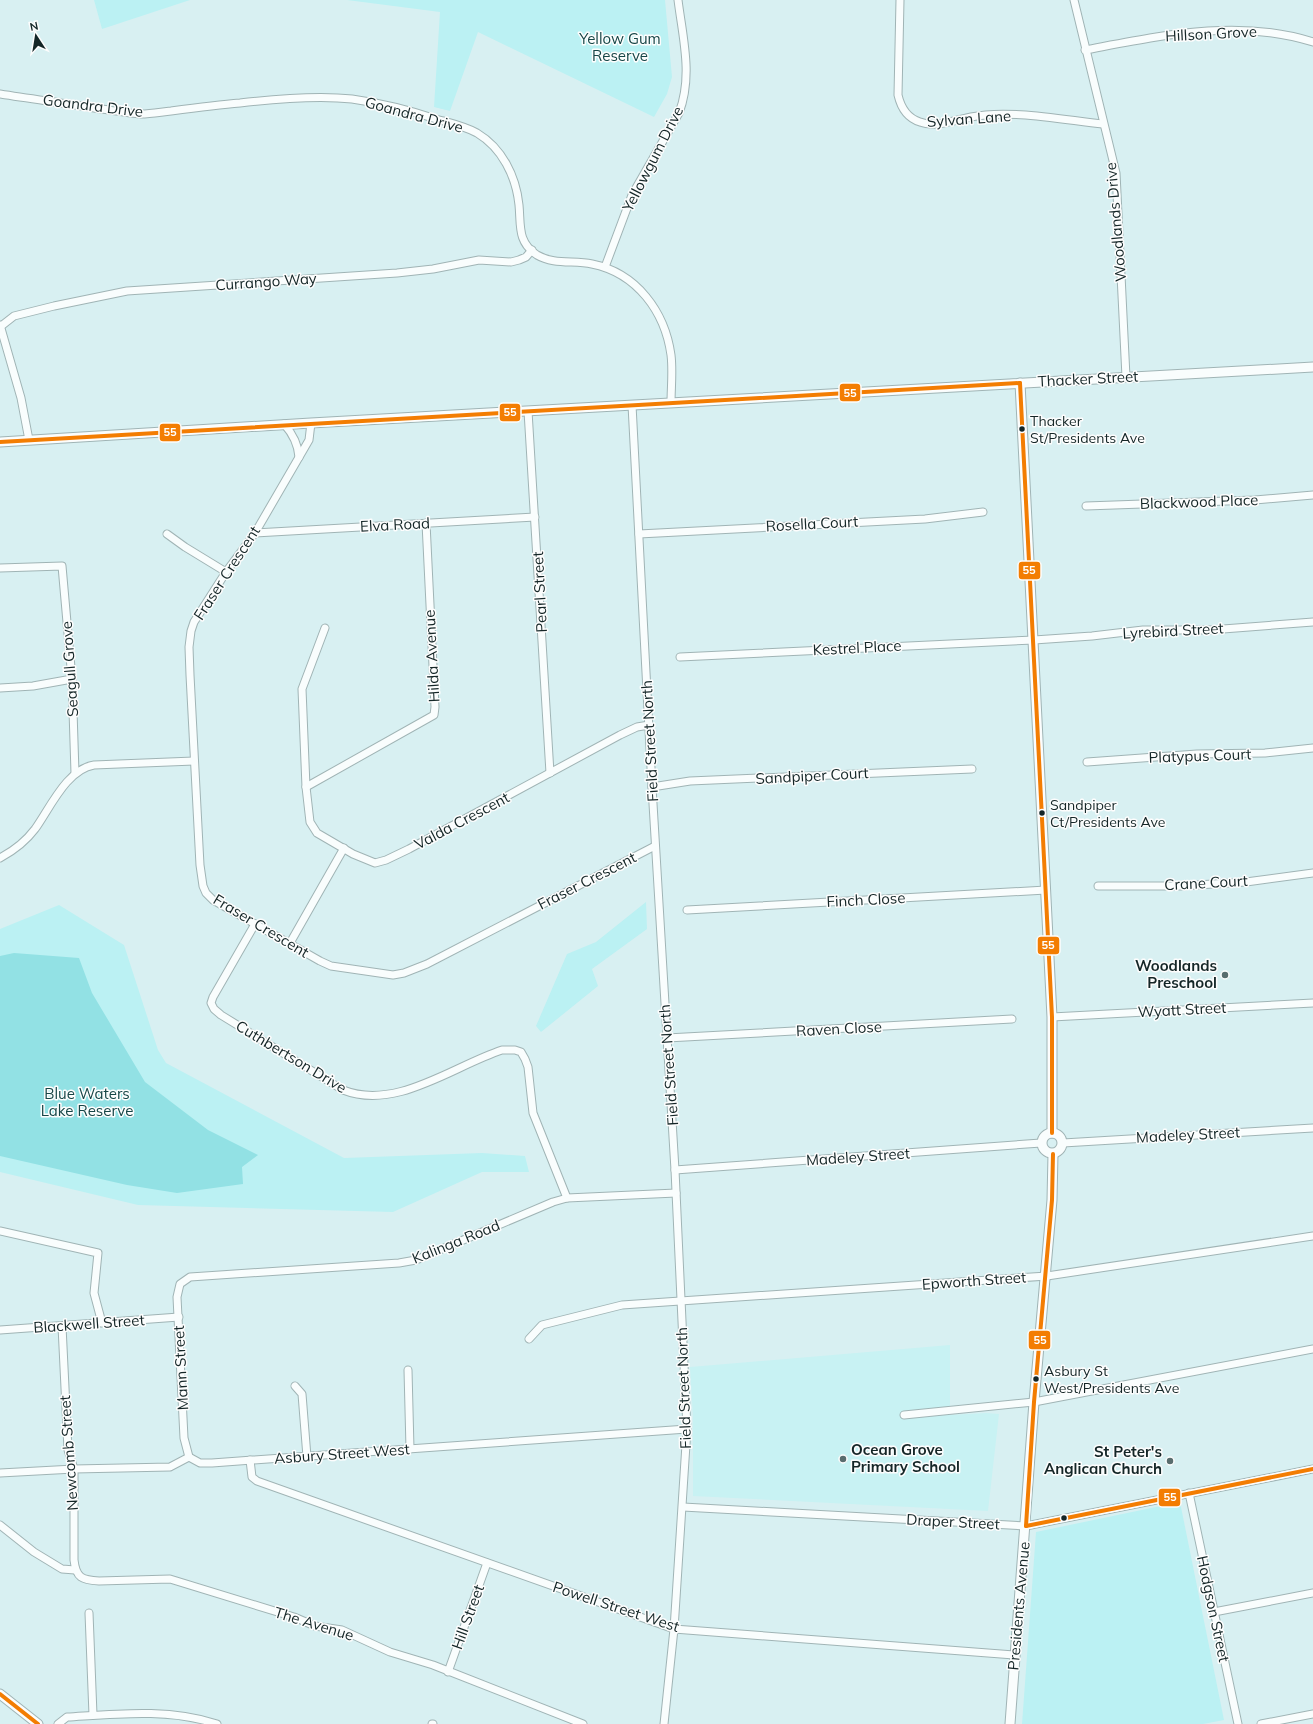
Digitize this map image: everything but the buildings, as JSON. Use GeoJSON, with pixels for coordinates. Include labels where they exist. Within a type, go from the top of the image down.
{"type":"FeatureCollection","features":[{"type":"Feature","properties":{"kind":"street","name":"Yellowgum Drive"},"geometry":{"type":"LineString","coordinates":[[605,267],[632,195],[679,114],[682,104],[687,73],[678,0]]}},
{"type":"Feature","properties":{"kind":"street","name":"Sylvan Lane"},"geometry":{"type":"LineString","coordinates":[[900,0],[898,95],[901,108],[909,117],[921,123],[937,124],[991,114],[1103,124]]}},
{"type":"Feature","properties":{"kind":"street","name":"Woodlands Drive"},"geometry":{"type":"LineString","coordinates":[[1074,0],[1116,173],[1126,377]]}},
{"type":"Feature","properties":{"kind":"street","name":"Hillson Grove"},"geometry":{"type":"LineString","coordinates":[[1085,50],[1178,33],[1205,31],[1264,31],[1313,42]]}},
{"type":"Feature","properties":{"kind":"street","name":"Goandra Drive"},"geometry":{"type":"LineString","coordinates":[[0,94],[143,114],[253,101],[319,98],[352,99],[419,113],[465,127],[479,134],[493,145],[504,160],[512,176],[519,206],[520,228],[523,239],[532,250],[548,260],[559,262],[573,261],[605,267],[631,281],[651,303],[665,327],[671,358],[672,403]]}},
{"type":"Feature","properties":{"kind":"street","name":"Currango Way"},"geometry":{"type":"LineString","coordinates":[[0,326],[14,316],[127,291],[397,274],[433,269],[478,260],[515,261],[526,257],[532,250]]}},
{"type":"Feature","properties":{"kind":"street"},"geometry":{"type":"LineString","coordinates":[[0,326],[21,398],[29,440]]}},
{"type":"Feature","properties":{"kind":"street","name":"Thacker Street"},"geometry":{"type":"LineString","coordinates":[[0,442],[284,424],[1313,367]]}},
{"type":"Feature","properties":{"kind":"street"},"geometry":{"type":"LineString","coordinates":[[1020,383],[1052,1017],[1052,1133]]}},
{"type":"Feature","properties":{"kind":"street","name":"Field Street North"},"geometry":{"type":"LineString","coordinates":[[632,405],[655,846],[676,1170],[687,1430],[674,1629],[664,1724]]}},
{"type":"Feature","properties":{"kind":"street","name":"Pearl Street"},"geometry":{"type":"LineString","coordinates":[[528,411],[550,773]]}},
{"type":"Feature","properties":{"kind":"street","name":"Fraser Crescent"},"geometry":{"type":"LineString","coordinates":[[311,423],[309,440],[255,532],[226,572],[194,622],[191,632],[189,664],[194,761],[200,865],[203,886],[206,893],[213,900],[332,966],[381,974],[404,973],[427,964],[655,846]]}},
{"type":"Feature","properties":{"kind":"street"},"geometry":{"type":"LineString","coordinates":[[284,424],[297,444],[299,457]]}},
{"type":"Feature","properties":{"kind":"street","name":"Blackwood Place"},"geometry":{"type":"LineString","coordinates":[[1086,506],[1255,500],[1313,496]]}},
{"type":"Feature","properties":{"kind":"street","name":"Rosella Court"},"geometry":{"type":"LineString","coordinates":[[639,534],[925,519],[984,512]]}},
{"type":"Feature","properties":{"kind":"street","name":"Elva Road"},"geometry":{"type":"LineString","coordinates":[[255,532],[535,517]]}},
{"type":"Feature","properties":{"kind":"street","name":"Hilda Avenue"},"geometry":{"type":"LineString","coordinates":[[306,787],[434,715],[435,708],[426,523]]}},
{"type":"Feature","properties":{"kind":"street"},"geometry":{"type":"LineString","coordinates":[[167,534],[226,572]]}},
{"type":"Feature","properties":{"kind":"street","name":"Seagull Grove"},"geometry":{"type":"LineString","coordinates":[[0,568],[62,566],[72,679],[75,773]]}},
{"type":"Feature","properties":{"kind":"street","name":"Lyrebird Street"},"geometry":{"type":"LineString","coordinates":[[1034,640],[1092,636],[1142,630],[1210,630],[1313,622]]}},
{"type":"Feature","properties":{"kind":"street","name":"Valda Crescent"},"geometry":{"type":"LineString","coordinates":[[325,628],[302,689],[308,813],[313,828],[317,833],[375,863],[386,860],[409,849],[624,732],[637,727],[649,725]]}},
{"type":"Feature","properties":{"kind":"street","name":"Kestrel Place"},"geometry":{"type":"LineString","coordinates":[[680,657],[1034,640]]}},
{"type":"Feature","properties":{"kind":"street"},"geometry":{"type":"LineString","coordinates":[[0,688],[33,686],[72,679]]}},
{"type":"Feature","properties":{"kind":"street","name":"Platypus Court"},"geometry":{"type":"LineString","coordinates":[[1087,762],[1197,754],[1265,753],[1313,748]]}},
{"type":"Feature","properties":{"kind":"street"},"geometry":{"type":"LineString","coordinates":[[0,858],[25,840],[75,773],[81,768],[94,765],[194,761]]}},
{"type":"Feature","properties":{"kind":"street","name":"Sandpiper Court"},"geometry":{"type":"LineString","coordinates":[[652,787],[690,782],[972,769]]}},
{"type":"Feature","properties":{"kind":"street"},"geometry":{"type":"LineString","coordinates":[[290,943],[344,848]]}},
{"type":"Feature","properties":{"kind":"street","name":"Crane Court"},"geometry":{"type":"LineString","coordinates":[[1098,886],[1180,886],[1246,882],[1313,873]]}},
{"type":"Feature","properties":{"kind":"street","name":"Finch Close"},"geometry":{"type":"LineString","coordinates":[[687,910],[1046,890]]}},
{"type":"Feature","properties":{"kind":"street","name":"Cuthbertson Drive"},"geometry":{"type":"LineString","coordinates":[[255,924],[213,997],[211,1003],[214,1009],[221,1015],[336,1086],[356,1095],[381,1095],[418,1086],[502,1050],[515,1050],[521,1052],[528,1067],[533,1113],[567,1198]]}},
{"type":"Feature","properties":{"kind":"street","name":"Wyatt Street"},"geometry":{"type":"LineString","coordinates":[[1052,1017],[1313,1003]]}},
{"type":"Feature","properties":{"kind":"street","name":"Raven Close"},"geometry":{"type":"LineString","coordinates":[[667,1038],[1012,1019]]}},
{"type":"Feature","properties":{"kind":"street","name":"Madeley Street"},"geometry":{"type":"LineString","coordinates":[[1062,1143],[1313,1128]]}},
{"type":"Feature","properties":{"kind":"street"},"geometry":{"type":"LineString","coordinates":[[1052,1133],[1059,1136],[1062,1143],[1060,1150],[1053,1154],[1045,1151],[1041,1143],[1044,1136],[1052,1133]]}},
{"type":"Feature","properties":{"kind":"street","name":"Madeley Street"},"geometry":{"type":"LineString","coordinates":[[676,1170],[1041,1143]]}},
{"type":"Feature","properties":{"kind":"street","name":"Presidents Avenue"},"geometry":{"type":"LineString","coordinates":[[1010,1724],[1014,1656],[1026,1526],[1034,1402],[1047,1276],[1052,1200],[1053,1154]]}},
{"type":"Feature","properties":{"kind":"street","name":"Kalinga Road"},"geometry":{"type":"LineString","coordinates":[[184,1280],[197,1275],[382,1264],[416,1260],[567,1198],[676,1193]]}},
{"type":"Feature","properties":{"kind":"street"},"geometry":{"type":"LineString","coordinates":[[0,1231],[98,1253],[94,1292],[102,1323]]}},
{"type":"Feature","properties":{"kind":"street","name":"Epworth Street"},"geometry":{"type":"LineString","coordinates":[[529,1339],[542,1325],[622,1305],[1047,1276],[1313,1236]]}},
{"type":"Feature","properties":{"kind":"street","name":"Mann Street"},"geometry":{"type":"LineString","coordinates":[[184,1280],[178,1290],[184,1438],[189,1457]]}},
{"type":"Feature","properties":{"kind":"street","name":"Blackwell Street"},"geometry":{"type":"LineString","coordinates":[[0,1330],[179,1317]]}},
{"type":"Feature","properties":{"kind":"street","name":"Newcomb Street"},"geometry":{"type":"LineString","coordinates":[[62,1326],[68,1450],[74,1469],[76,1570]]}},
{"type":"Feature","properties":{"kind":"street"},"geometry":{"type":"LineString","coordinates":[[904,1415],[1034,1402],[1313,1349]]}},
{"type":"Feature","properties":{"kind":"street"},"geometry":{"type":"LineString","coordinates":[[408,1370],[410,1449]]}},
{"type":"Feature","properties":{"kind":"street"},"geometry":{"type":"LineString","coordinates":[[295,1386],[302,1394],[307,1456]]}},
{"type":"Feature","properties":{"kind":"street","name":"Asbury Street West"},"geometry":{"type":"LineString","coordinates":[[189,1457],[200,1463],[687,1430]]}},
{"type":"Feature","properties":{"kind":"street"},"geometry":{"type":"LineString","coordinates":[[0,1473],[74,1469],[170,1467],[189,1457]]}},
{"type":"Feature","properties":{"kind":"street","name":"Powell Street West"},"geometry":{"type":"LineString","coordinates":[[250,1460],[252,1477],[257,1481],[674,1629],[1014,1656]]}},
{"type":"Feature","properties":{"kind":"street","name":"Draper Street"},"geometry":{"type":"LineString","coordinates":[[683,1507],[1026,1526],[1313,1469]]}},
{"type":"Feature","properties":{"kind":"street","name":"Hodgson Street"},"geometry":{"type":"LineString","coordinates":[[1189,1493],[1238,1724]]}},
{"type":"Feature","properties":{"kind":"street"},"geometry":{"type":"LineString","coordinates":[[0,1525],[34,1552],[62,1569],[76,1570]]}},
{"type":"Feature","properties":{"kind":"street","name":"Hill Street"},"geometry":{"type":"LineString","coordinates":[[448,1672],[487,1563]]}},
{"type":"Feature","properties":{"kind":"street","name":"The Avenue"},"geometry":{"type":"LineString","coordinates":[[76,1570],[81,1578],[88,1580],[170,1580],[294,1617],[315,1626],[342,1630],[390,1652],[448,1672],[583,1724]]}},
{"type":"Feature","properties":{"kind":"street"},"geometry":{"type":"LineString","coordinates":[[1214,1612],[1313,1593]]}},
{"type":"Feature","properties":{"kind":"street"},"geometry":{"type":"LineString","coordinates":[[89,1613],[93,1715]]}},
{"type":"Feature","properties":{"kind":"street"},"geometry":{"type":"LineString","coordinates":[[0,1694],[38,1724]]}},
{"type":"Feature","properties":{"kind":"street"},"geometry":{"type":"LineString","coordinates":[[58,1724],[67,1717],[157,1714],[181,1716],[217,1724]]}},
{"type":"Feature","properties":{"kind":"street"},"geometry":{"type":"LineString","coordinates":[[1261,1724],[1313,1714]]}},
{"type":"Feature","properties":{"kind":"shaded area"},"geometry":{"type":"Polygon","coordinates":[[[14,953],[79,958],[92,993],[145,1082],[208,1130],[258,1155],[242,1167],[243,1184],[177,1193],[127,1185],[0,1156],[0,956],[14,953]]]}},
{"type":"Feature","properties":{"kind":"shaded area","name":"Ocean Grove Primary School"},"geometry":{"type":"Polygon","coordinates":[[[950,1345],[950,1415],[986,1413],[999,1414],[988,1511],[693,1496],[693,1416],[690,1367],[950,1345]]]}},
{"type":"Feature","properties":{"kind":"green space"},"geometry":{"type":"Polygon","coordinates":[[[94,0],[190,0],[102,29],[94,0]]]}},
{"type":"Feature","properties":{"kind":"green space","name":"Yellow Gum Reserve"},"geometry":{"type":"Polygon","coordinates":[[[347,0],[665,0],[672,77],[667,94],[654,117],[478,32],[450,111],[434,107],[440,12],[347,0]]]}},
{"type":"Feature","properties":{"kind":"green space"},"geometry":{"type":"Polygon","coordinates":[[[646,902],[647,929],[592,969],[598,986],[541,1032],[536,1026],[567,954],[596,942],[646,902]]]}},
{"type":"Feature","properties":{"kind":"green space","name":"Blue Waters Lake Reserve"},"geometry":{"type":"Polygon","coordinates":[[[59,905],[124,945],[158,1050],[166,1063],[344,1158],[482,1153],[525,1156],[529,1172],[482,1172],[393,1212],[138,1205],[0,1172],[0,929],[59,905]]]}},
{"type":"Feature","properties":{"kind":"green space"},"geometry":{"type":"Polygon","coordinates":[[[1180,1502],[1224,1720],[1203,1724],[1022,1724],[1036,1532],[1180,1502]]]}},
{"type":"Feature","properties":{"kind":"transit line","name":"55"},"geometry":{"type":"LineString","coordinates":[[1020,383],[1052,1017],[1052,1133]]}},
{"type":"Feature","properties":{"kind":"transit line","name":"55"},"geometry":{"type":"LineString","coordinates":[[0,442],[1020,383]]}},
{"type":"Feature","properties":{"kind":"transit line","name":"55"},"geometry":{"type":"LineString","coordinates":[[1026,1526],[1034,1402],[1052,1200],[1053,1154]]}},
{"type":"Feature","properties":{"kind":"transit line","name":"55"},"geometry":{"type":"LineString","coordinates":[[1026,1526],[1313,1469]]}},
{"type":"Feature","properties":{"kind":"transit line","name":"55"},"geometry":{"type":"LineString","coordinates":[[0,1694],[38,1724]]}},
{"type":"Feature","properties":{"kind":"place","name":"Thacker St/Presidents Ave"},"geometry":{"type":"Point","coordinates":[1022,429]}},
{"type":"Feature","properties":{"kind":"place","name":"Sandpiper Ct/Presidents Ave"},"geometry":{"type":"Point","coordinates":[1042,813]}},
{"type":"Feature","properties":{"kind":"place","name":"Woodlands Preschool"},"geometry":{"type":"Point","coordinates":[1225,975]}},
{"type":"Feature","properties":{"kind":"place","name":"Asbury St West/Presidents Ave"},"geometry":{"type":"Point","coordinates":[1036,1379]}},
{"type":"Feature","properties":{"kind":"place","name":"Ocean Grove Primary School"},"geometry":{"type":"Point","coordinates":[843,1459]}},
{"type":"Feature","properties":{"kind":"place","name":"St Peter's Anglican Church"},"geometry":{"type":"Point","coordinates":[1170,1461]}}]}
